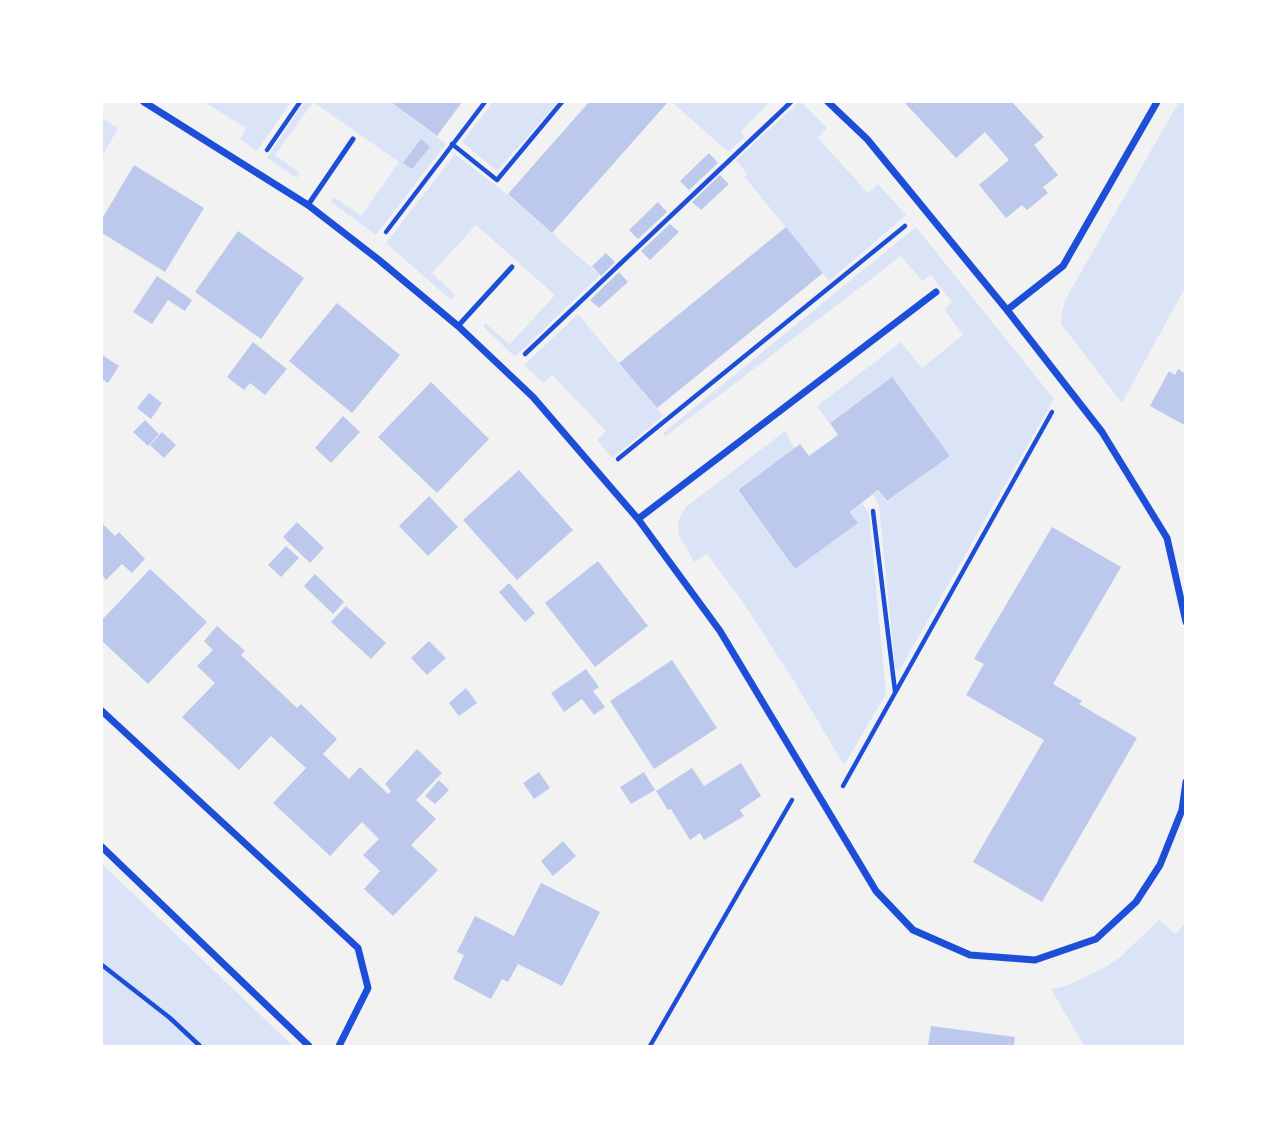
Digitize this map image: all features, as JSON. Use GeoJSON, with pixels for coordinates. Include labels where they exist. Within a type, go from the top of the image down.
{"type":"FeatureCollection","features":[{"type":"Feature","properties":{"kind":"street"},"geometry":{"type":"LineString","coordinates":[[144,102],[308,205],[458,327],[533,397],[638,519],[720,631],[876,891],[913,930],[970,955],[1035,960],[1096,939],[1136,902],[1160,865],[1184,810],[1185,782]]}},
{"type":"Feature","properties":{"kind":"street"},"geometry":{"type":"LineString","coordinates":[[828,102],[867,139],[1007,310],[1102,432],[1167,538],[1185,622]]}},
{"type":"Feature","properties":{"kind":"street"},"geometry":{"type":"LineString","coordinates":[[1007,310],[1063,266],[1157,102]]}},
{"type":"Feature","properties":{"kind":"street"},"geometry":{"type":"LineString","coordinates":[[638,519],[936,292]]}},
{"type":"Feature","properties":{"kind":"street"},"geometry":{"type":"LineString","coordinates":[[102,711],[358,948],[368,988],[339,1046]]}},
{"type":"Feature","properties":{"kind":"street"},"geometry":{"type":"LineString","coordinates":[[102,847],[309,1046]]}},
{"type":"Feature","properties":{"kind":"lane"},"geometry":{"type":"LineString","coordinates":[[308,205],[353,139]]}},
{"type":"Feature","properties":{"kind":"lane"},"geometry":{"type":"LineString","coordinates":[[458,327],[512,267]]}},
{"type":"Feature","properties":{"kind":"path"},"geometry":{"type":"LineString","coordinates":[[254,171],[300,102]]}},
{"type":"Feature","properties":{"kind":"path"},"geometry":{"type":"LineString","coordinates":[[370,253],[485,102]]}},
{"type":"Feature","properties":{"kind":"path"},"geometry":{"type":"LineString","coordinates":[[452,144],[497,180],[562,102]]}},
{"type":"Feature","properties":{"kind":"path"},"geometry":{"type":"LineString","coordinates":[[506,372],[791,102]]}},
{"type":"Feature","properties":{"kind":"path"},"geometry":{"type":"LineString","coordinates":[[599,474],[925,211]]}},
{"type":"Feature","properties":{"kind":"path"},"geometry":{"type":"LineString","coordinates":[[828,812],[1067,387]]}},
{"type":"Feature","properties":{"kind":"path"},"geometry":{"type":"LineString","coordinates":[[873,511],[895,693]]}},
{"type":"Feature","properties":{"kind":"path"},"geometry":{"type":"LineString","coordinates":[[650,1046],[807,775]]}},
{"type":"Feature","properties":{"kind":"path"},"geometry":{"type":"LineString","coordinates":[[102,965],[170,1018],[200,1046]]}},
{"type":"Feature","properties":{"kind":"shaded area"},"geometry":{"type":"Polygon","coordinates":[[[204,102],[291,102],[257,151],[240,139],[246,128],[204,102]]]}},
{"type":"Feature","properties":{"kind":"shaded area"},"geometry":{"type":"Polygon","coordinates":[[[304,102],[313,102],[275,155],[300,173],[297,178],[267,158],[304,102]]]}},
{"type":"Feature","properties":{"kind":"shaded area"},"geometry":{"type":"Polygon","coordinates":[[[313,102],[391,102],[446,144],[376,235],[331,202],[334,197],[361,216],[399,162],[313,102]]]}},
{"type":"Feature","properties":{"kind":"shaded area"},"geometry":{"type":"Polygon","coordinates":[[[493,102],[558,102],[497,171],[462,142],[493,102]]]}},
{"type":"Feature","properties":{"kind":"shaded area"},"geometry":{"type":"Polygon","coordinates":[[[672,102],[770,102],[741,131],[745,137],[728,152],[672,102]]]}},
{"type":"Feature","properties":{"kind":"shaded area"},"geometry":{"type":"Polygon","coordinates":[[[799,102],[827,128],[818,138],[868,193],[878,184],[906,215],[829,281],[744,176],[747,174],[736,160],[799,102]]]}},
{"type":"Feature","properties":{"kind":"shaded area"},"geometry":{"type":"Polygon","coordinates":[[[1179,102],[1186,102],[1185,288],[1122,403],[1061,324],[1062,313],[1065,300],[1179,102]]]}},
{"type":"Feature","properties":{"kind":"shaded area"},"geometry":{"type":"Polygon","coordinates":[[[102,118],[118,128],[102,157],[102,118]]]}},
{"type":"Feature","properties":{"kind":"shaded area"},"geometry":{"type":"Polygon","coordinates":[[[455,154],[508,195],[600,275],[515,357],[483,326],[485,323],[510,344],[555,295],[476,225],[432,273],[455,295],[451,300],[386,243],[455,154]]]}},
{"type":"Feature","properties":{"kind":"shaded area"},"geometry":{"type":"Polygon","coordinates":[[[916,227],[1054,399],[899,671],[895,668],[879,505],[873,495],[878,491],[887,502],[950,456],[892,377],[829,423],[817,406],[901,342],[922,368],[963,335],[944,309],[952,302],[931,275],[922,281],[901,256],[665,437],[663,433],[916,227]]]}},
{"type":"Feature","properties":{"kind":"shaded area"},"geometry":{"type":"Polygon","coordinates":[[[578,314],[663,416],[612,458],[597,440],[606,431],[552,375],[543,383],[524,365],[578,314]]]}},
{"type":"Feature","properties":{"kind":"shaded area"},"geometry":{"type":"Polygon","coordinates":[[[785,431],[795,448],[737,490],[795,569],[858,523],[851,512],[862,503],[869,513],[886,694],[844,765],[742,601],[707,554],[694,562],[679,535],[678,523],[686,507],[785,431]]]}},
{"type":"Feature","properties":{"kind":"shaded area"},"geometry":{"type":"Polygon","coordinates":[[[102,864],[293,1046],[102,1046],[102,864]]]}},
{"type":"Feature","properties":{"kind":"shaded area"},"geometry":{"type":"Polygon","coordinates":[[[1159,920],[1175,934],[1185,923],[1185,1046],[1084,1046],[1051,989],[1066,986],[1104,968],[1119,958],[1159,920]]]}},
{"type":"Feature","properties":{"kind":"building"},"geometry":{"type":"Polygon","coordinates":[[[391,102],[462,102],[437,136],[391,102]]]}},
{"type":"Feature","properties":{"kind":"building"},"geometry":{"type":"Polygon","coordinates":[[[589,102],[668,102],[552,233],[508,194],[589,102]]]}},
{"type":"Feature","properties":{"kind":"building"},"geometry":{"type":"Polygon","coordinates":[[[904,102],[1012,102],[1044,137],[1034,145],[1058,175],[1043,187],[1048,193],[1027,210],[1022,205],[1006,218],[979,185],[1009,160],[985,132],[956,158],[904,102]]]}},
{"type":"Feature","properties":{"kind":"building"},"geometry":{"type":"Polygon","coordinates":[[[421,139],[430,147],[412,169],[403,163],[421,139]]]}},
{"type":"Feature","properties":{"kind":"building"},"geometry":{"type":"Polygon","coordinates":[[[709,153],[718,163],[689,190],[680,181],[709,153]]]}},
{"type":"Feature","properties":{"kind":"building"},"geometry":{"type":"Polygon","coordinates":[[[134,165],[204,208],[165,272],[102,233],[102,219],[134,165]]]}},
{"type":"Feature","properties":{"kind":"building"},"geometry":{"type":"Polygon","coordinates":[[[720,175],[729,184],[701,210],[692,202],[720,175]]]}},
{"type":"Feature","properties":{"kind":"building"},"geometry":{"type":"Polygon","coordinates":[[[658,202],[667,212],[638,239],[629,230],[658,202]]]}},
{"type":"Feature","properties":{"kind":"building"},"geometry":{"type":"Polygon","coordinates":[[[670,224],[679,232],[650,260],[641,251],[670,224]]]}},
{"type":"Feature","properties":{"kind":"building"},"geometry":{"type":"Polygon","coordinates":[[[786,227],[823,273],[657,408],[619,363],[786,227]]]}},
{"type":"Feature","properties":{"kind":"building"},"geometry":{"type":"Polygon","coordinates":[[[238,231],[304,278],[261,339],[195,292],[238,231]]]}},
{"type":"Feature","properties":{"kind":"building"},"geometry":{"type":"Polygon","coordinates":[[[606,253],[615,262],[601,276],[592,266],[606,253]]]}},
{"type":"Feature","properties":{"kind":"building"},"geometry":{"type":"Polygon","coordinates":[[[619,272],[628,282],[599,308],[590,300],[619,272]]]}},
{"type":"Feature","properties":{"kind":"building"},"geometry":{"type":"Polygon","coordinates":[[[157,276],[192,300],[185,311],[168,300],[152,324],[133,312],[157,276]]]}},
{"type":"Feature","properties":{"kind":"building"},"geometry":{"type":"Polygon","coordinates":[[[337,303],[400,355],[352,413],[289,361],[337,303]]]}},
{"type":"Feature","properties":{"kind":"building"},"geometry":{"type":"Polygon","coordinates":[[[253,342],[287,369],[265,395],[250,383],[244,390],[227,377],[253,342]]]}},
{"type":"Feature","properties":{"kind":"building"},"geometry":{"type":"Polygon","coordinates":[[[102,355],[119,366],[108,383],[102,379],[102,355]]]}},
{"type":"Feature","properties":{"kind":"building"},"geometry":{"type":"Polygon","coordinates":[[[1178,369],[1186,374],[1186,426],[1150,406],[1169,371],[1175,375],[1178,369]]]}},
{"type":"Feature","properties":{"kind":"building"},"geometry":{"type":"Polygon","coordinates":[[[892,377],[950,456],[887,501],[878,490],[850,512],[858,523],[795,569],[738,490],[800,444],[809,456],[838,435],[830,423],[892,377]]]}},
{"type":"Feature","properties":{"kind":"building"},"geometry":{"type":"Polygon","coordinates":[[[431,382],[489,439],[437,493],[378,437],[431,382]]]}},
{"type":"Feature","properties":{"kind":"building"},"geometry":{"type":"Polygon","coordinates":[[[149,393],[162,403],[151,419],[137,408],[149,393]]]}},
{"type":"Feature","properties":{"kind":"building"},"geometry":{"type":"Polygon","coordinates":[[[343,416],[360,432],[331,463],[315,448],[343,416]]]}},
{"type":"Feature","properties":{"kind":"building"},"geometry":{"type":"Polygon","coordinates":[[[145,420],[159,434],[148,446],[133,432],[145,420]]]}},
{"type":"Feature","properties":{"kind":"building"},"geometry":{"type":"Polygon","coordinates":[[[162,432],[176,445],[164,458],[150,445],[162,432]]]}},
{"type":"Feature","properties":{"kind":"building"},"geometry":{"type":"Polygon","coordinates":[[[519,470],[573,530],[517,580],[463,520],[519,470]]]}},
{"type":"Feature","properties":{"kind":"building"},"geometry":{"type":"Polygon","coordinates":[[[429,496],[458,527],[428,556],[399,526],[429,496]]]}},
{"type":"Feature","properties":{"kind":"building"},"geometry":{"type":"Polygon","coordinates":[[[297,522],[324,548],[310,563],[283,537],[297,522]]]}},
{"type":"Feature","properties":{"kind":"building"},"geometry":{"type":"Polygon","coordinates":[[[102,523],[115,536],[119,532],[145,559],[132,573],[122,564],[106,580],[102,575],[102,523]]]}},
{"type":"Feature","properties":{"kind":"building"},"geometry":{"type":"Polygon","coordinates":[[[1052,527],[1121,567],[1053,684],[1082,701],[1079,704],[1137,738],[1042,902],[973,862],[1044,740],[966,695],[984,664],[974,659],[1052,527]]]}},
{"type":"Feature","properties":{"kind":"building"},"geometry":{"type":"Polygon","coordinates":[[[286,546],[299,558],[281,577],[268,565],[286,546]]]}},
{"type":"Feature","properties":{"kind":"building"},"geometry":{"type":"Polygon","coordinates":[[[598,561],[648,626],[595,667],[545,603],[598,561]]]}},
{"type":"Feature","properties":{"kind":"building"},"geometry":{"type":"Polygon","coordinates":[[[150,569],[207,622],[148,684],[102,641],[102,620],[150,569]]]}},
{"type":"Feature","properties":{"kind":"building"},"geometry":{"type":"Polygon","coordinates":[[[315,574],[344,602],[333,614],[304,586],[315,574]]]}},
{"type":"Feature","properties":{"kind":"building"},"geometry":{"type":"Polygon","coordinates":[[[509,583],[535,613],[525,622],[499,592],[509,583]]]}},
{"type":"Feature","properties":{"kind":"building"},"geometry":{"type":"Polygon","coordinates":[[[346,606],[386,643],[371,659],[331,622],[346,606]]]}},
{"type":"Feature","properties":{"kind":"building"},"geometry":{"type":"Polygon","coordinates":[[[217,626],[245,651],[241,655],[297,708],[301,704],[337,739],[323,754],[349,779],[360,767],[388,794],[391,791],[385,784],[417,749],[442,773],[416,800],[436,819],[411,845],[438,870],[393,916],[364,889],[380,871],[363,855],[379,839],[362,822],[330,856],[273,803],[306,768],[271,736],[239,770],[182,717],[215,683],[197,666],[213,650],[204,641],[217,626]]]}},
{"type":"Feature","properties":{"kind":"building"},"geometry":{"type":"Polygon","coordinates":[[[429,641],[446,658],[427,675],[411,658],[429,641]]]}},
{"type":"Feature","properties":{"kind":"building"},"geometry":{"type":"Polygon","coordinates":[[[672,660],[717,728],[654,769],[610,701],[672,660]]]}},
{"type":"Feature","properties":{"kind":"building"},"geometry":{"type":"Polygon","coordinates":[[[586,669],[599,687],[593,691],[605,707],[594,715],[582,699],[564,712],[551,693],[586,669]]]}},
{"type":"Feature","properties":{"kind":"building"},"geometry":{"type":"Polygon","coordinates":[[[466,688],[477,703],[459,716],[449,703],[466,688]]]}},
{"type":"Feature","properties":{"kind":"building"},"geometry":{"type":"Polygon","coordinates":[[[741,763],[761,796],[740,810],[744,816],[704,840],[700,833],[690,840],[656,791],[692,768],[704,786],[741,763]]]}},
{"type":"Feature","properties":{"kind":"building"},"geometry":{"type":"Polygon","coordinates":[[[539,772],[550,788],[534,799],[523,783],[539,772]]]}},
{"type":"Feature","properties":{"kind":"building"},"geometry":{"type":"Polygon","coordinates":[[[644,772],[655,790],[631,804],[620,787],[644,772]]]}},
{"type":"Feature","properties":{"kind":"building"},"geometry":{"type":"Polygon","coordinates":[[[439,780],[449,790],[435,804],[425,796],[439,780]]]}},
{"type":"Feature","properties":{"kind":"building"},"geometry":{"type":"Polygon","coordinates":[[[563,841],[576,856],[553,876],[541,861],[563,841]]]}},
{"type":"Feature","properties":{"kind":"building"},"geometry":{"type":"Polygon","coordinates":[[[541,883],[600,912],[562,986],[518,964],[508,982],[502,979],[491,999],[453,979],[464,955],[457,952],[475,916],[514,936],[541,883]]]}},
{"type":"Feature","properties":{"kind":"building"},"geometry":{"type":"Polygon","coordinates":[[[931,1026],[1015,1037],[1014,1046],[928,1046],[931,1026]]]}}]}
